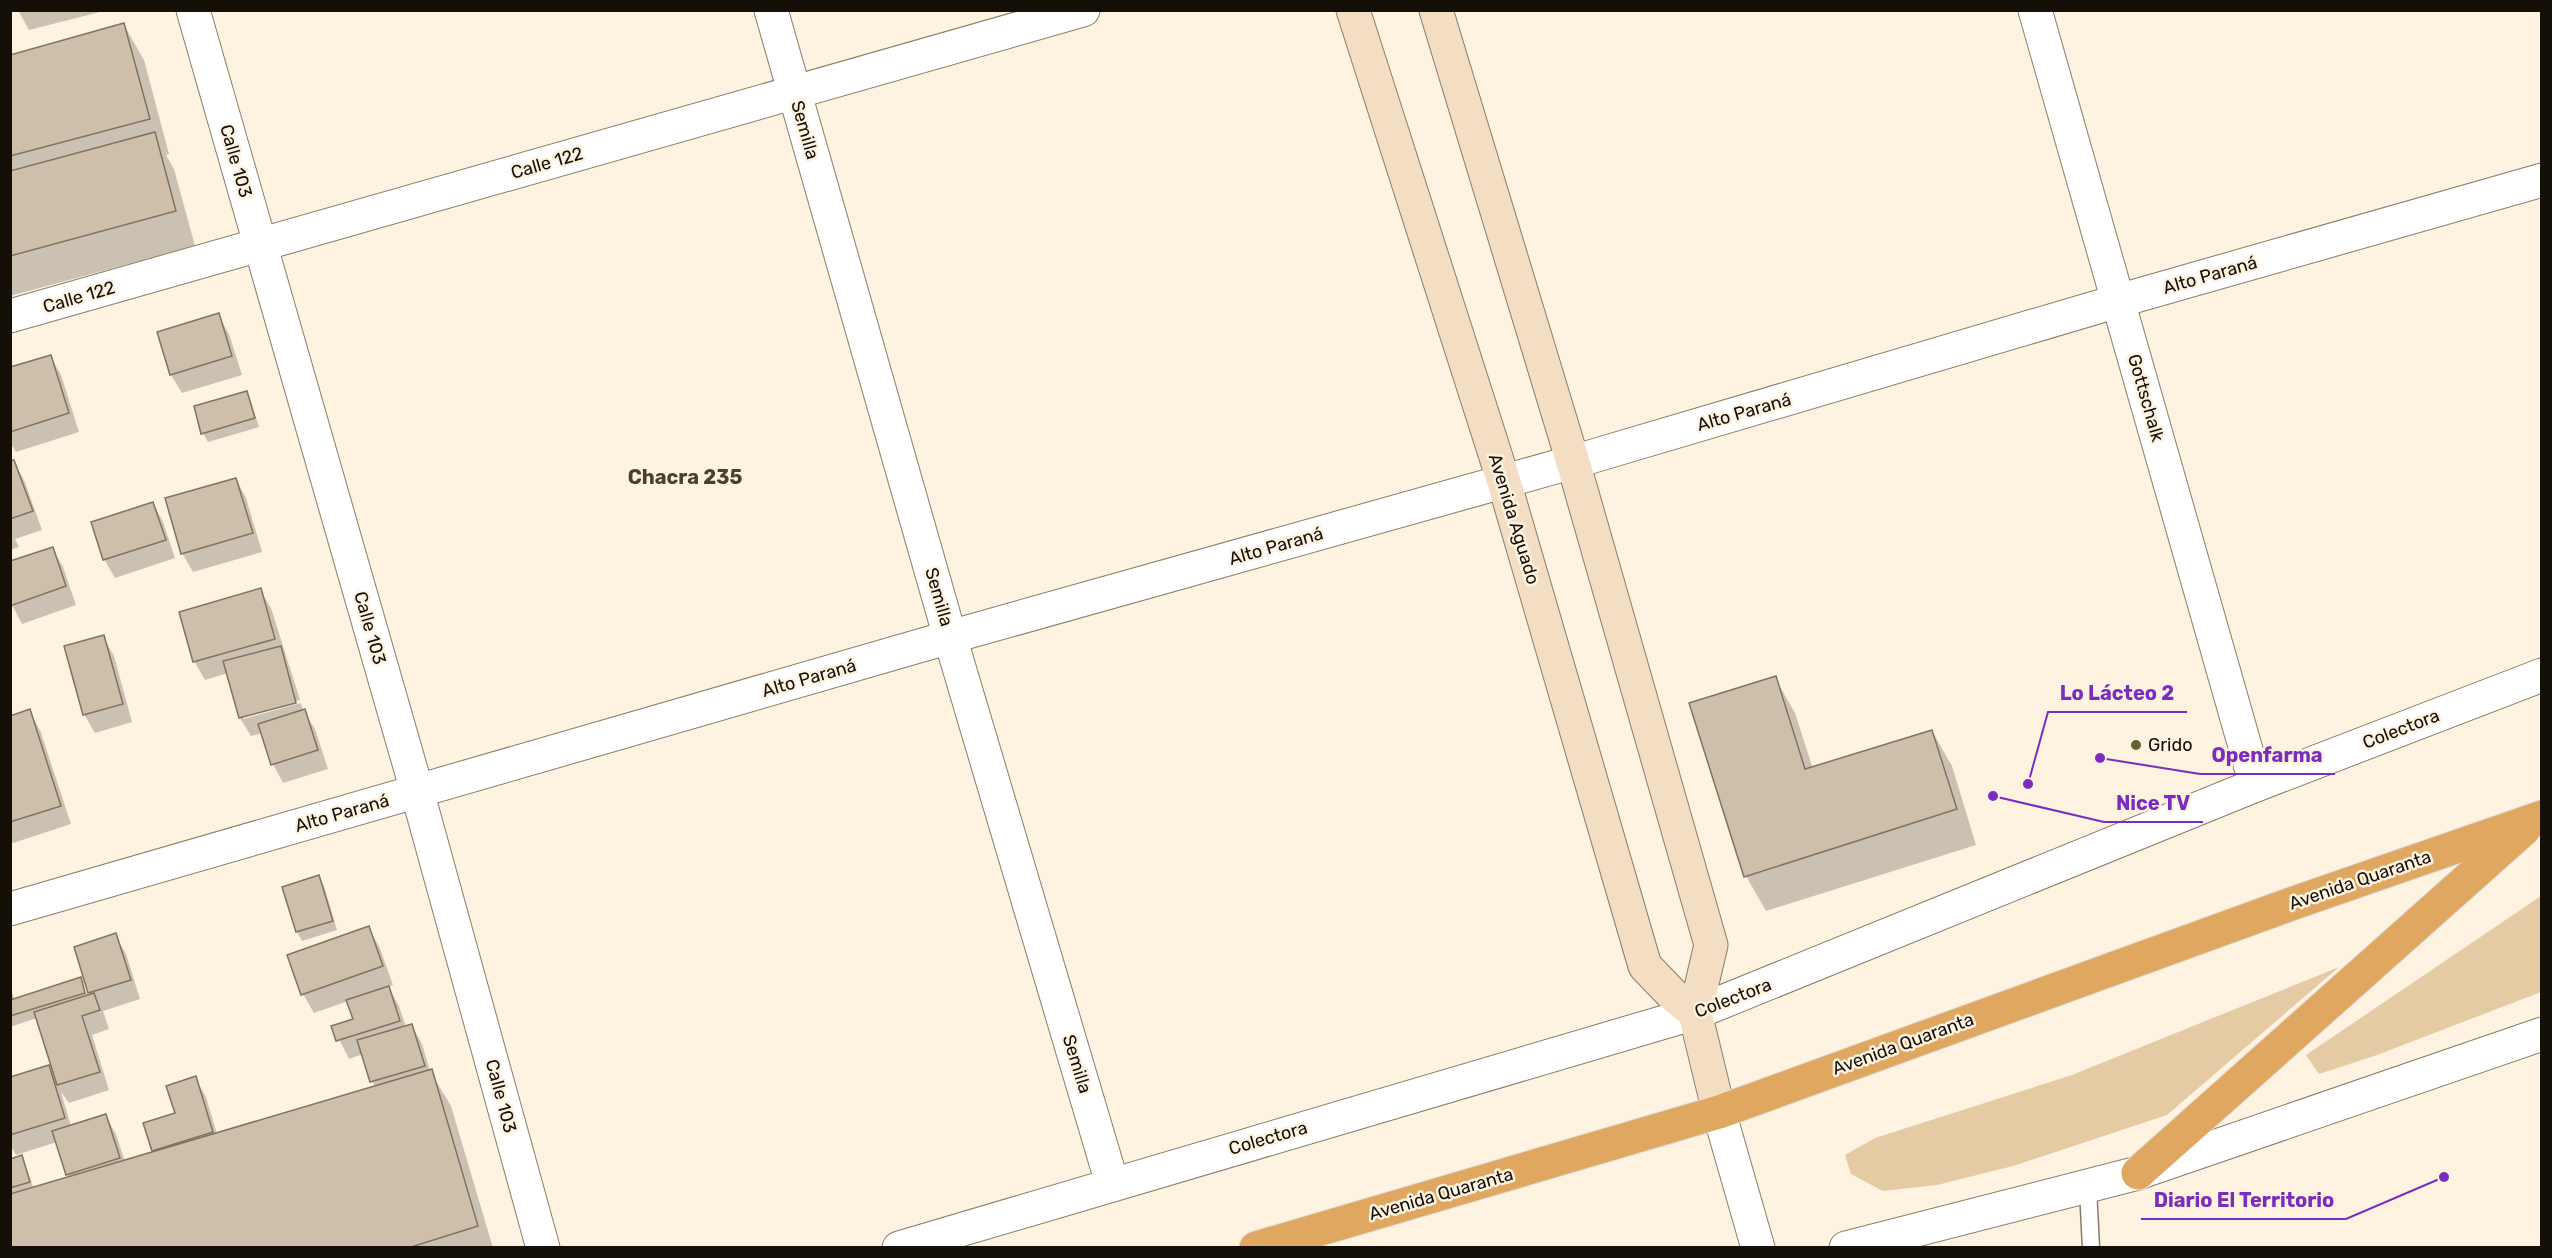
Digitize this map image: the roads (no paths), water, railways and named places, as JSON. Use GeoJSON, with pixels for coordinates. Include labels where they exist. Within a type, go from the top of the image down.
{"type":"FeatureCollection","features":[{"type":"Feature","properties":{"kind":"highway","name":"Avenida Quaranta"},"geometry":{"type":"LineString","coordinates":[[1256,1248],[1719,1112],[2291,904],[2538,819]]}},
{"type":"Feature","properties":{"kind":"highway"},"geometry":{"type":"LineString","coordinates":[[2138,1173],[2538,819]]}},
{"type":"Feature","properties":{"kind":"main road","name":"Avenida Aguado"},"geometry":{"type":"LineString","coordinates":[[1353,10],[1504,482],[1645,966],[1673,995],[1695,1012]]}},
{"type":"Feature","properties":{"kind":"main road"},"geometry":{"type":"LineString","coordinates":[[1436,10],[1573,462],[1711,945],[1695,1012],[1719,1112]]}},
{"type":"Feature","properties":{"kind":"street","name":"Calle 103"},"geometry":{"type":"LineString","coordinates":[[193,10],[417,791],[543,1248]]}},
{"type":"Feature","properties":{"kind":"street","name":"Semilla"},"geometry":{"type":"LineString","coordinates":[[771,10],[951,637],[1112,1183]]}},
{"type":"Feature","properties":{"kind":"street","name":"Calle 122"},"geometry":{"type":"LineString","coordinates":[[10,316],[1083,10]]}},
{"type":"Feature","properties":{"kind":"street","name":"Gottschalk"},"geometry":{"type":"LineString","coordinates":[[2035,10],[2256,785]]}},
{"type":"Feature","properties":{"kind":"street","name":"Alto Paraná"},"geometry":{"type":"LineString","coordinates":[[10,909],[951,637],[1504,482],[2118,301],[2541,180]]}},
{"type":"Feature","properties":{"kind":"street","name":"Colectora"},"geometry":{"type":"LineString","coordinates":[[899,1248],[1695,1012],[2256,785],[2541,675]]}},
{"type":"Feature","properties":{"kind":"street"},"geometry":{"type":"LineString","coordinates":[[1846,1248],[2026,1200],[2088,1188],[2138,1173],[2541,1034]]}},
{"type":"Feature","properties":{"kind":"street"},"geometry":{"type":"LineString","coordinates":[[1719,1112],[1758,1248]]}},
{"type":"Feature","properties":{"kind":"lane"},"geometry":{"type":"LineString","coordinates":[[2088,1188],[2091,1248]]}},
{"type":"Feature","properties":{"kind":"place","name":"Grido"},"geometry":{"type":"Point","coordinates":[2136,745]}},
{"type":"Feature","properties":{"kind":"place","name":"Openfarma"},"geometry":{"type":"Point","coordinates":[2100,758]}},
{"type":"Feature","properties":{"kind":"place","name":"Lo Lácteo 2"},"geometry":{"type":"Point","coordinates":[2028,784]}},
{"type":"Feature","properties":{"kind":"place","name":"Nice TV"},"geometry":{"type":"Point","coordinates":[1993,796]}},
{"type":"Feature","properties":{"kind":"place","name":"Diario El Territorio"},"geometry":{"type":"Point","coordinates":[2444,1177]}},
{"type":"Feature","properties":{"kind":"district","name":"Chacra 235"},"geometry":{"type":"Point","coordinates":[685,477]}}]}
